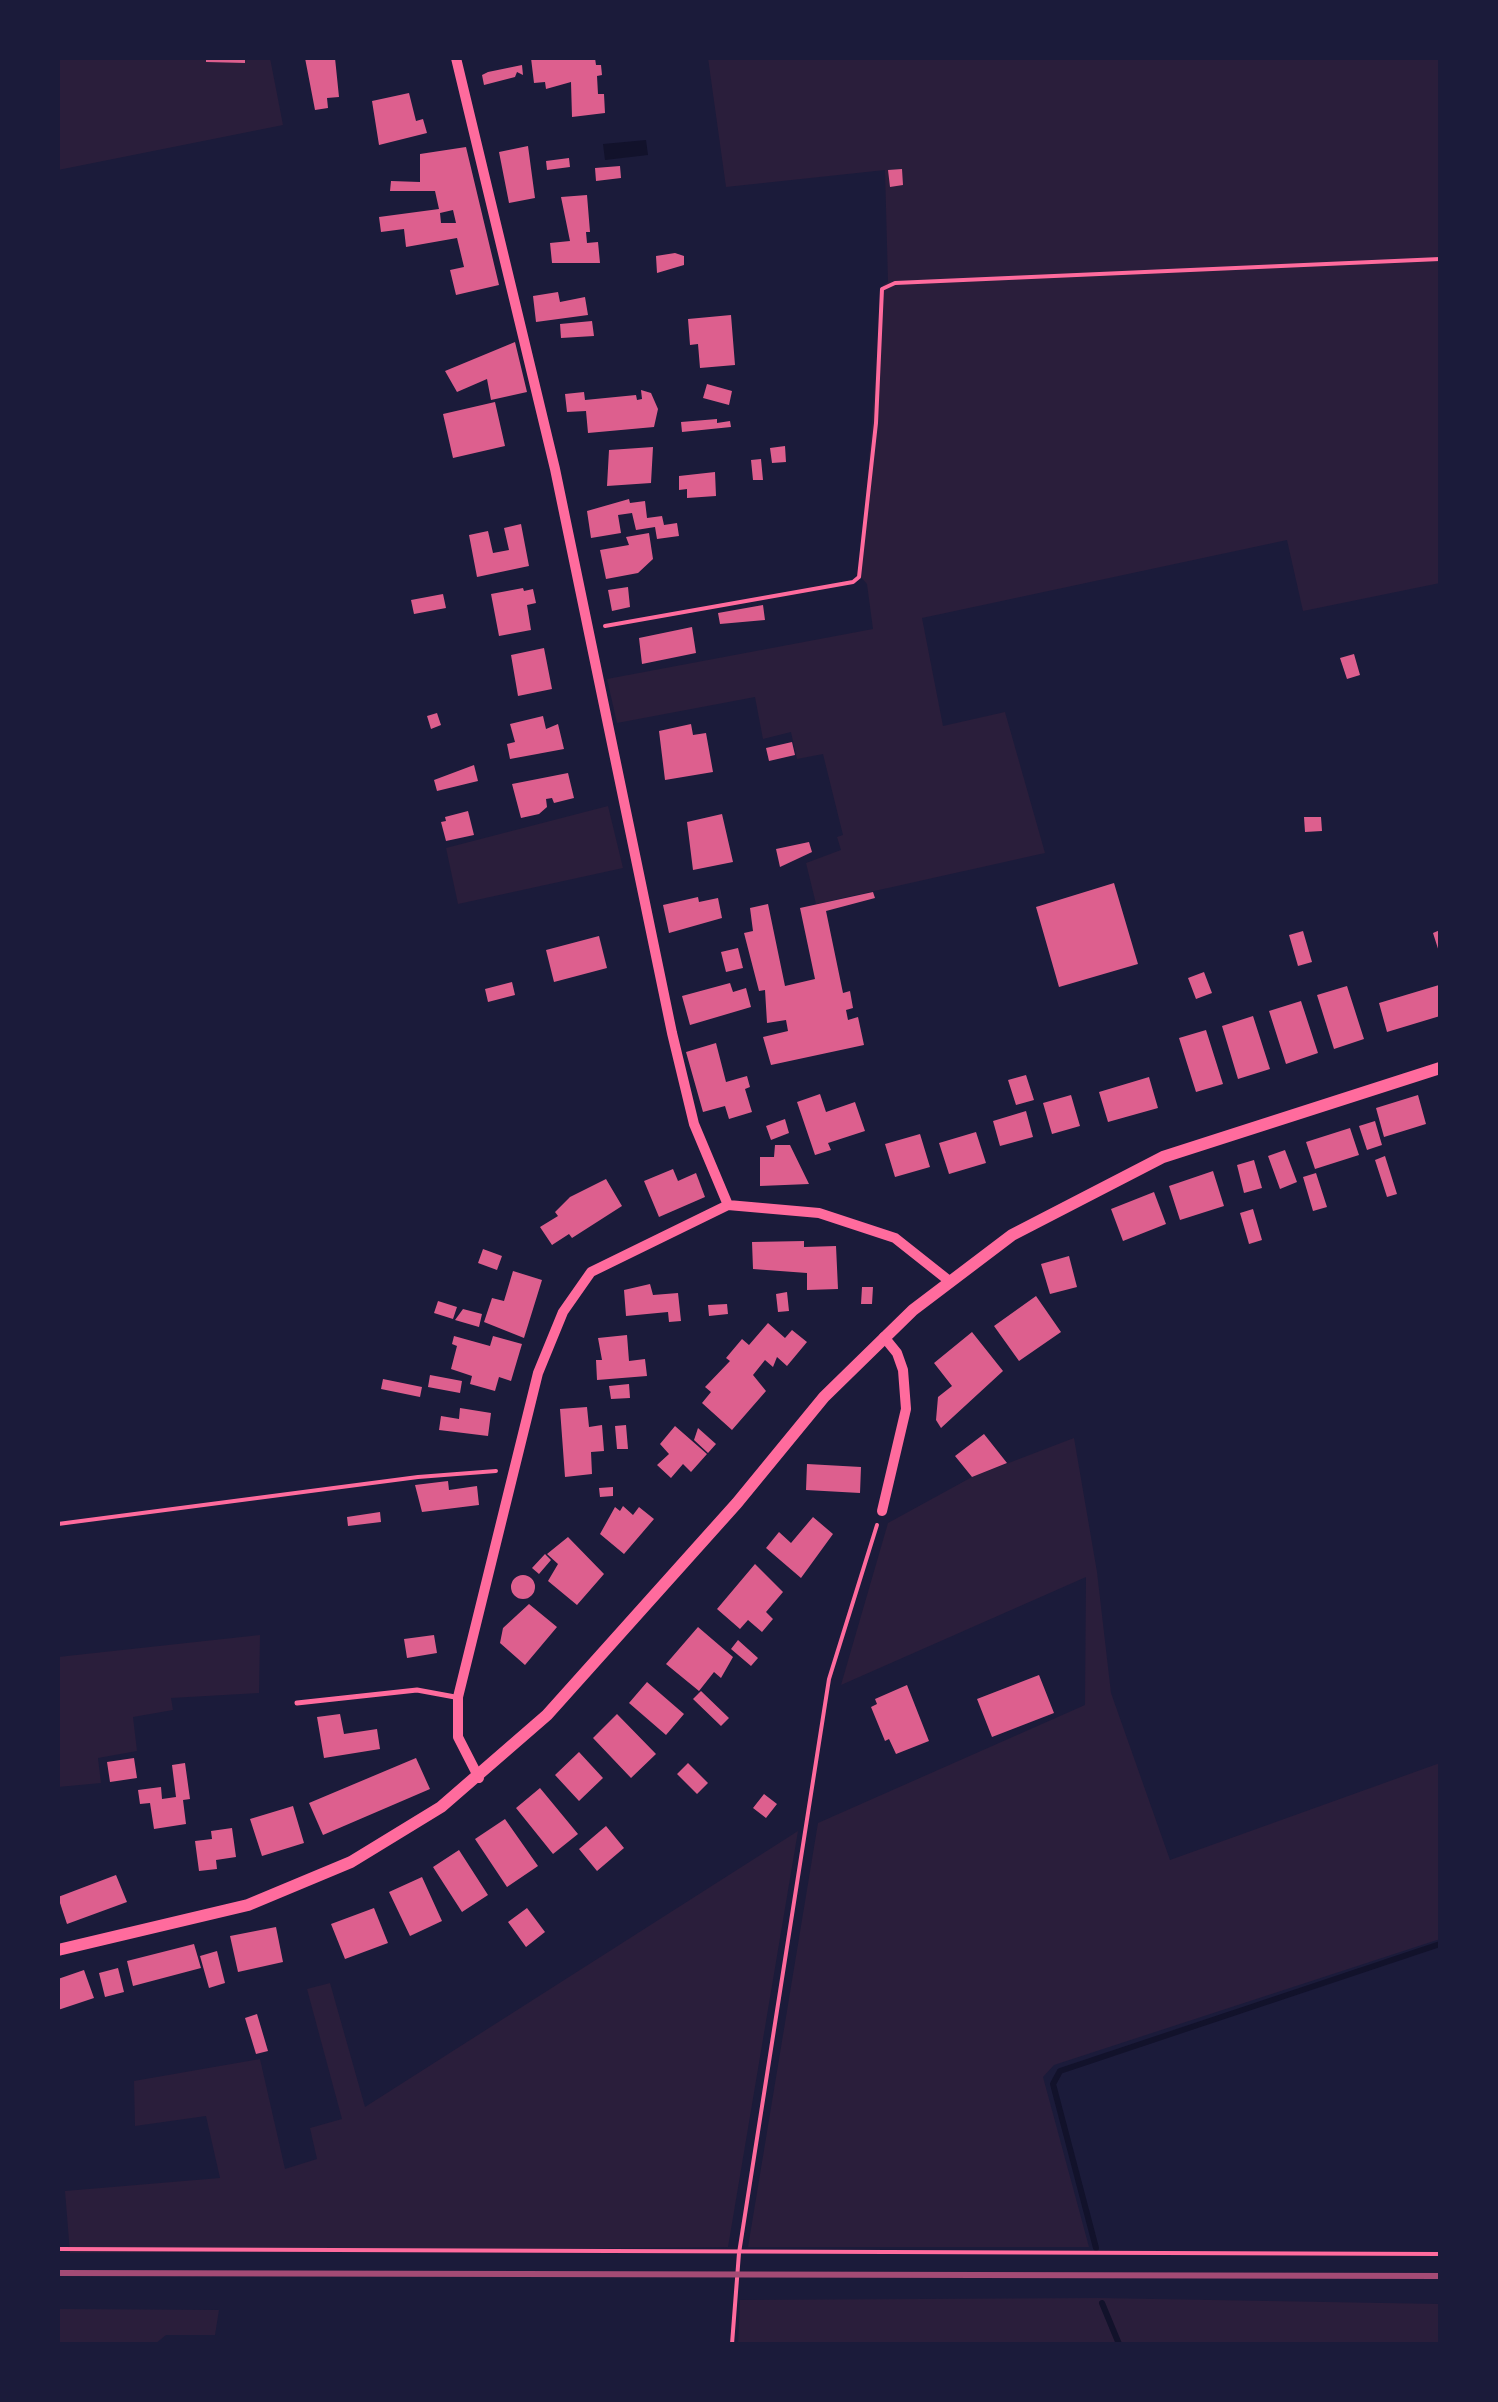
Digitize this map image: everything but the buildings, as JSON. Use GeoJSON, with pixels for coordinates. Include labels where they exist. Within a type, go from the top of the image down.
{"type":"FeatureCollection","features":[{"type":"Feature","properties":{"kind":"street"},"geometry":{"type":"LineString","coordinates":[[456,58],[556,469],[586,630],[694,1124],[728,1205]]}},
{"type":"Feature","properties":{"kind":"street"},"geometry":{"type":"LineString","coordinates":[[58,1950],[248,1904],[300,1884],[398,1836],[478,1778],[547,1715],[737,1502],[824,1397],[948,1280],[1012,1235],[1163,1157],[1440,1068]]}},
{"type":"Feature","properties":{"kind":"street"},"geometry":{"type":"LineString","coordinates":[[478,1778],[458,1737],[458,1697],[538,1373],[563,1312],[591,1272],[728,1205],[819,1213],[895,1238],[948,1280]]}},
{"type":"Feature","properties":{"kind":"street"},"geometry":{"type":"LineString","coordinates":[[882,1511],[906,1409],[904,1370],[898,1352],[884,1337]]}},
{"type":"Feature","properties":{"kind":"lane"},"geometry":{"type":"LineString","coordinates":[[298,1703],[417,1690],[458,1697]]}},
{"type":"Feature","properties":{"kind":"path"},"geometry":{"type":"LineString","coordinates":[[586,630],[854,582],[859,577],[876,422],[882,289],[895,283],[1440,259]]}},
{"type":"Feature","properties":{"kind":"path"},"geometry":{"type":"LineString","coordinates":[[58,1524],[418,1476],[516,1470]]}},
{"type":"Feature","properties":{"kind":"path"},"geometry":{"type":"LineString","coordinates":[[732,2344],[739,2253],[829,1679],[882,1511]]}},
{"type":"Feature","properties":{"kind":"path"},"geometry":{"type":"LineString","coordinates":[[58,2250],[1440,2254]]}},
{"type":"Feature","properties":{"kind":"shaded area"},"geometry":{"type":"Polygon","coordinates":[[[58,58],[270,58],[283,125],[58,170],[58,58]]]}},
{"type":"Feature","properties":{"kind":"shaded area"},"geometry":{"type":"Polygon","coordinates":[[[708,58],[1440,58],[1440,583],[1303,611],[1287,540],[922,618],[943,726],[1005,712],[1045,853],[816,904],[806,863],[841,850],[837,837],[843,835],[823,754],[797,759],[791,732],[763,739],[755,697],[617,723],[607,679],[873,629],[867,584],[860,576],[881,305],[883,285],[888,282],[885,170],[726,187],[708,58]]]}},
{"type":"Feature","properties":{"kind":"shaded area"},"geometry":{"type":"Polygon","coordinates":[[[646,140],[648,155],[605,160],[603,144],[646,140]]]}},
{"type":"Feature","properties":{"kind":"shaded area"},"geometry":{"type":"Polygon","coordinates":[[[608,806],[623,868],[458,904],[446,848],[608,806]]]}},
{"type":"Feature","properties":{"kind":"shaded area"},"geometry":{"type":"Polygon","coordinates":[[[1074,1438],[1097,1572],[1111,1693],[1170,1860],[1440,1763],[1440,1939],[1054,2065],[1043,2077],[1089,2247],[748,2247],[818,1823],[1085,1705],[1086,1577],[841,1685],[888,1523],[972,1477],[1074,1438]]]}},
{"type":"Feature","properties":{"kind":"shaded area"},"geometry":{"type":"Polygon","coordinates":[[[260,1635],[259,1693],[171,1698],[173,1710],[133,1717],[137,1751],[98,1758],[101,1783],[58,1787],[58,1657],[260,1635]]]}},
{"type":"Feature","properties":{"kind":"shaded area"},"geometry":{"type":"Polygon","coordinates":[[[798,1831],[728,2247],[70,2253],[65,2191],[220,2178],[206,2116],[135,2126],[134,2081],[260,2059],[285,2169],[317,2159],[310,2128],[342,2119],[307,1989],[330,1983],[365,2107],[798,1831]]]}},
{"type":"Feature","properties":{"kind":"shaded area"},"geometry":{"type":"Polygon","coordinates":[[[1098,2298],[1440,2304],[1440,2344],[738,2344],[740,2300],[1098,2298]]]}},
{"type":"Feature","properties":{"kind":"shaded area"},"geometry":{"type":"Polygon","coordinates":[[[58,2309],[219,2310],[215,2335],[166,2335],[155,2344],[58,2344],[58,2309]]]}},
{"type":"Feature","properties":{"kind":"waterway"},"geometry":{"type":"LineString","coordinates":[[1096,2248],[1053,2084],[1060,2071],[1440,1944]]}},
{"type":"Feature","properties":{"kind":"waterway"},"geometry":{"type":"LineString","coordinates":[[1102,2303],[1119,2344]]}},
{"type":"Feature","properties":{"kind":"railway"},"geometry":{"type":"LineString","coordinates":[[58,2273],[1440,2276]]}}]}
